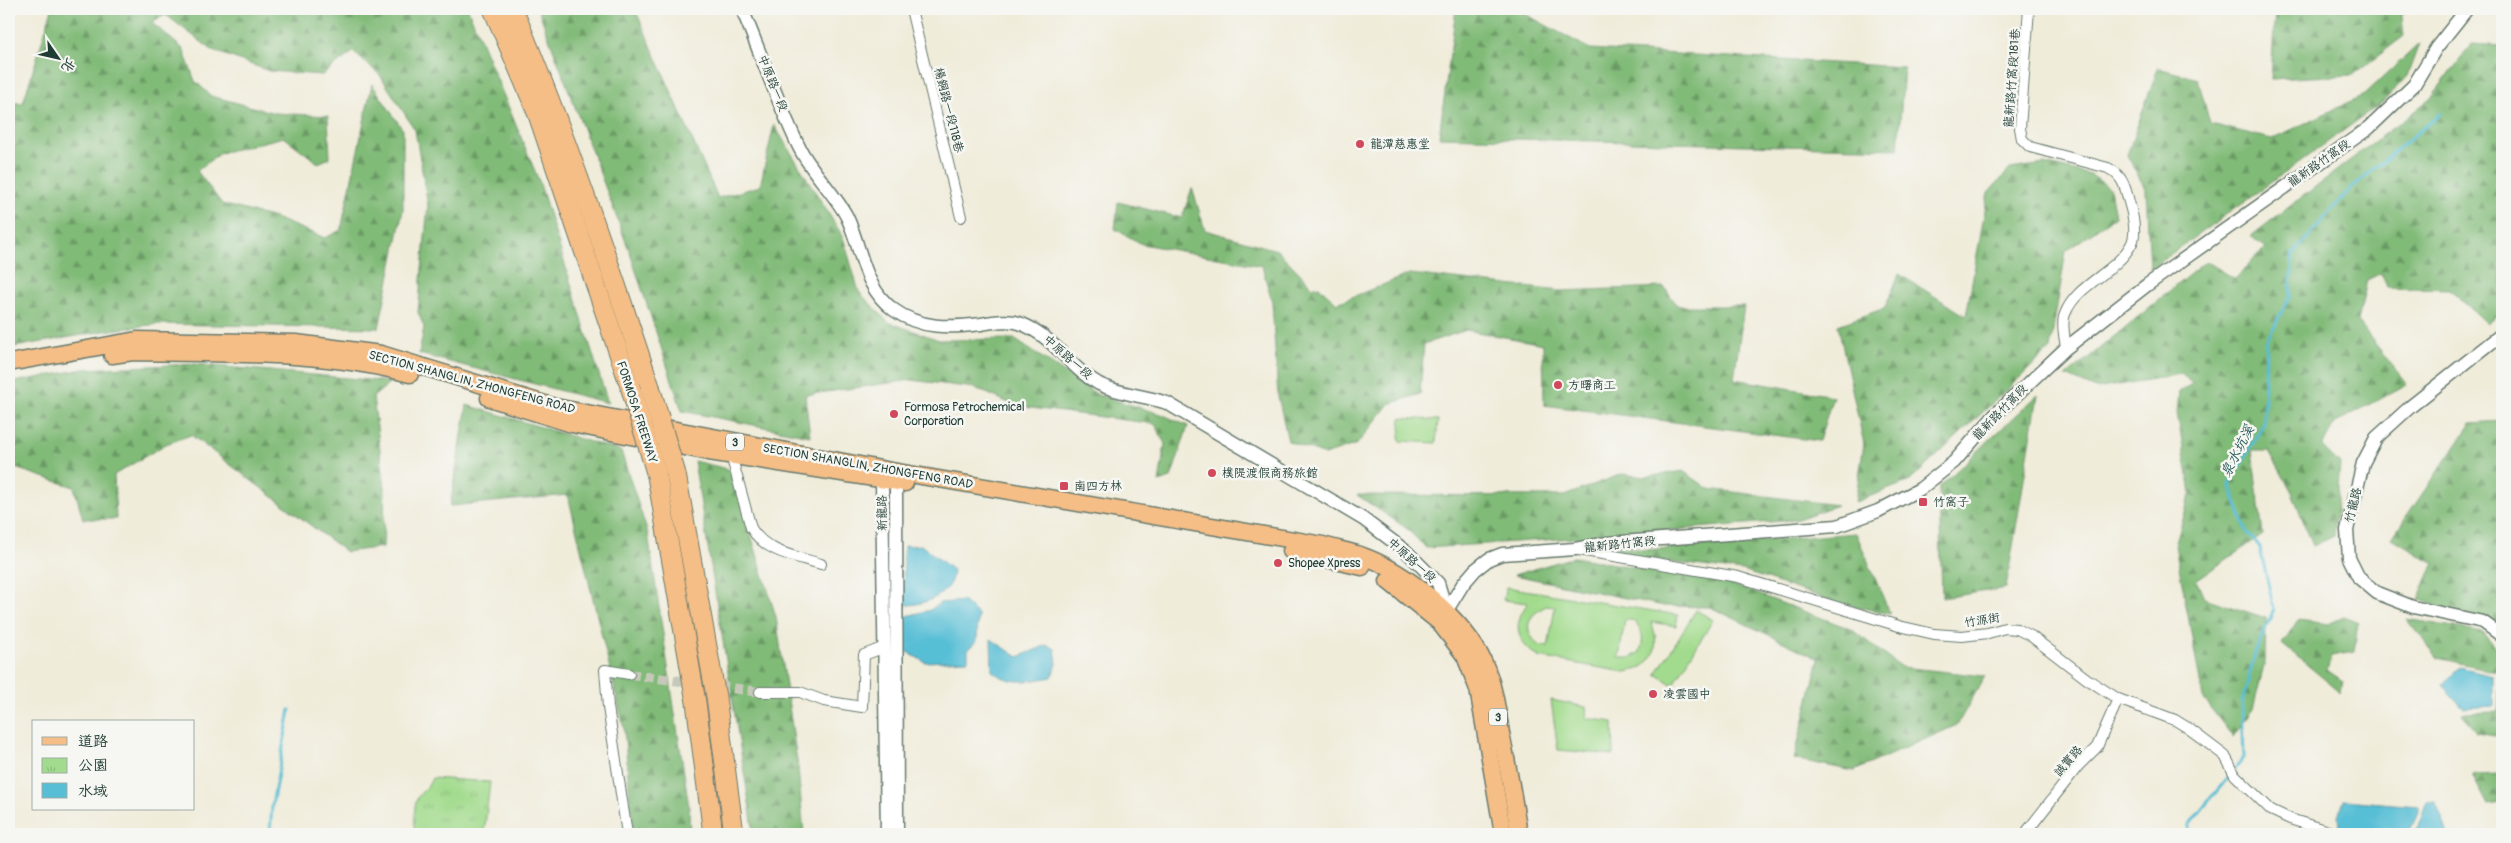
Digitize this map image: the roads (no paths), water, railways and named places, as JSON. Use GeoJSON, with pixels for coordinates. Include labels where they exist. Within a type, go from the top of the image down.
{"type":"FeatureCollection","features":[{"type":"Feature","properties":{"kind":"highway","name":"FORMOSA FREEWAY"},"geometry":{"type":"LineString","coordinates":[[493,9],[537,112],[630,386],[658,476],[696,702],[713,834]]}},
{"type":"Feature","properties":{"kind":"highway","name":"FORMOSA FREEWAY"},"geometry":{"type":"LineString","coordinates":[[513,9],[540,73],[599,231],[676,474],[716,697],[734,834]]}},
{"type":"Feature","properties":{"kind":"main road","name":"SECTION SHANGLIN, ZHONGFENG ROAD"},"geometry":{"type":"LineString","coordinates":[[9,363],[137,340],[296,342],[381,354],[555,407],[888,478]]}},
{"type":"Feature","properties":{"kind":"main road","name":"SECTION SHANGLIN, ZHONGFENG ROAD"},"geometry":{"type":"LineString","coordinates":[[9,374],[74,359],[133,352],[335,359],[375,365],[438,381],[572,424],[731,455],[1324,546],[1361,555],[1385,566],[1417,587],[1443,617]]}},
{"type":"Feature","properties":{"kind":"main road","name":"3"},"geometry":{"type":"LineString","coordinates":[[1443,617],[1465,656],[1478,688],[1503,834]]}},
{"type":"Feature","properties":{"kind":"main road","name":"3"},"geometry":{"type":"LineString","coordinates":[[1443,617],[1466,634],[1484,662],[1493,687],[1520,834]]}},
{"type":"Feature","properties":{"kind":"street","name":"中原路一段"},"geometry":{"type":"LineString","coordinates":[[742,9],[799,147],[846,217],[871,287],[894,310],[935,328],[958,327],[996,321],[1019,322],[1036,330],[1058,347],[1081,372],[1098,383],[1126,395],[1146,396],[1167,403],[1363,519],[1407,552],[1438,582],[1443,617]]}},
{"type":"Feature","properties":{"kind":"street","name":"楊銅路一段118巷"},"geometry":{"type":"LineString","coordinates":[[911,9],[961,217]]}},
{"type":"Feature","properties":{"kind":"street","name":"龍新路竹窩段181巷"},"geometry":{"type":"LineString","coordinates":[[2029,9],[2020,128],[2022,139],[2030,147],[2108,168],[2119,174],[2125,185],[2133,215],[2133,242],[2118,262],[2074,298],[2064,316],[2066,348]]}},
{"type":"Feature","properties":{"kind":"street","name":"龍新路竹窩段"},"geometry":{"type":"LineString","coordinates":[[1443,617],[1463,584],[1475,570],[1488,559],[1502,554],[1575,549],[1608,543],[1837,526],[1878,511],[1920,489],[1954,462],[1995,415],[2066,348],[2147,285],[2369,128],[2414,85],[2436,48],[2467,9]]}},
{"type":"Feature","properties":{"kind":"street","name":"竹龍路"},"geometry":{"type":"LineString","coordinates":[[2502,334],[2410,407],[2376,438],[2363,463],[2347,530],[2349,558],[2359,578],[2377,593],[2413,607],[2483,622],[2502,636]]}},
{"type":"Feature","properties":{"kind":"street"},"geometry":{"type":"LineString","coordinates":[[731,455],[751,528],[757,538],[771,548],[821,564]]}},
{"type":"Feature","properties":{"kind":"street","name":"新龍路"},"geometry":{"type":"LineString","coordinates":[[887,834],[885,647],[888,478]]}},
{"type":"Feature","properties":{"kind":"street","name":"新龍路"},"geometry":{"type":"LineString","coordinates":[[888,478],[896,834]]}},
{"type":"Feature","properties":{"kind":"street","name":"竹源街"},"geometry":{"type":"LineString","coordinates":[[1575,549],[1738,577],[1899,626],[1934,634],[1962,636],[1988,633],[2005,628],[2017,629],[2031,636],[2087,679],[2118,699],[2175,720],[2225,756],[2236,775],[2271,810],[2290,819],[2336,834]]}},
{"type":"Feature","properties":{"kind":"street"},"geometry":{"type":"LineString","coordinates":[[760,692],[800,692],[824,702],[862,707],[864,655],[885,647]]}},
{"type":"Feature","properties":{"kind":"street"},"geometry":{"type":"LineString","coordinates":[[627,834],[608,707],[605,670],[629,674]]}},
{"type":"Feature","properties":{"kind":"street","name":"誠實路"},"geometry":{"type":"LineString","coordinates":[[2025,834],[2078,766],[2097,747],[2118,699]]}},
{"type":"Feature","properties":{"kind":"water"},"geometry":{"type":"Polygon","coordinates":[[[921,545],[953,570],[952,579],[942,592],[928,601],[903,605],[904,546],[921,545]]]}},
{"type":"Feature","properties":{"kind":"water"},"geometry":{"type":"Polygon","coordinates":[[[963,601],[978,614],[977,641],[968,649],[968,660],[925,662],[905,651],[903,617],[930,610],[940,603],[963,601]]]}},
{"type":"Feature","properties":{"kind":"water"},"geometry":{"type":"Polygon","coordinates":[[[991,639],[1018,657],[1047,645],[1055,649],[1057,664],[1052,677],[1014,681],[999,676],[992,671],[991,639]]]}},
{"type":"Feature","properties":{"kind":"water"},"geometry":{"type":"Polygon","coordinates":[[[2460,667],[2493,675],[2493,706],[2464,708],[2443,685],[2460,667]]]}},
{"type":"Feature","properties":{"kind":"water"},"geometry":{"type":"Polygon","coordinates":[[[2344,800],[2418,806],[2418,812],[2408,834],[2360,834],[2340,828],[2339,816],[2344,800]]]}},
{"type":"Feature","properties":{"kind":"water"},"geometry":{"type":"Polygon","coordinates":[[[2427,801],[2436,802],[2448,834],[2415,834],[2427,801]]]}},
{"type":"Feature","properties":{"kind":"waterway","name":"泉水坑溪"},"geometry":{"type":"LineString","coordinates":[[2189,834],[2189,825],[2244,758],[2242,703],[2255,653],[2274,609],[2260,548],[2246,531],[2230,484],[2264,423],[2266,342],[2290,296],[2293,254],[2350,189],[2441,113]]}},
{"type":"Feature","properties":{"kind":"waterway"},"geometry":{"type":"LineString","coordinates":[[270,834],[272,805],[290,710]]}},
{"type":"Feature","properties":{"kind":"tunnel"},"geometry":{"type":"LineString","coordinates":[[629,674],[760,692]]}},
{"type":"Feature","properties":{"kind":"place","name":"龍潭慈惠堂"},"geometry":{"type":"Point","coordinates":[1360,144]}},
{"type":"Feature","properties":{"kind":"place","name":"方曙商工"},"geometry":{"type":"Point","coordinates":[1558,385]}},
{"type":"Feature","properties":{"kind":"place","name":"Formosa Petrochemical Corporation"},"geometry":{"type":"Point","coordinates":[894,414]}},
{"type":"Feature","properties":{"kind":"place","name":"樸隄渡假商務旅館"},"geometry":{"type":"Point","coordinates":[1212,473]}},
{"type":"Feature","properties":{"kind":"place","name":"南四方林"},"geometry":{"type":"Point","coordinates":[1064,486]}},
{"type":"Feature","properties":{"kind":"place","name":"竹窩子"},"geometry":{"type":"Point","coordinates":[1923,502]}},
{"type":"Feature","properties":{"kind":"place","name":"Shopee Xpress"},"geometry":{"type":"Point","coordinates":[1278,563]}},
{"type":"Feature","properties":{"kind":"place","name":"凌雲國中"},"geometry":{"type":"Point","coordinates":[1653,694]}}]}
